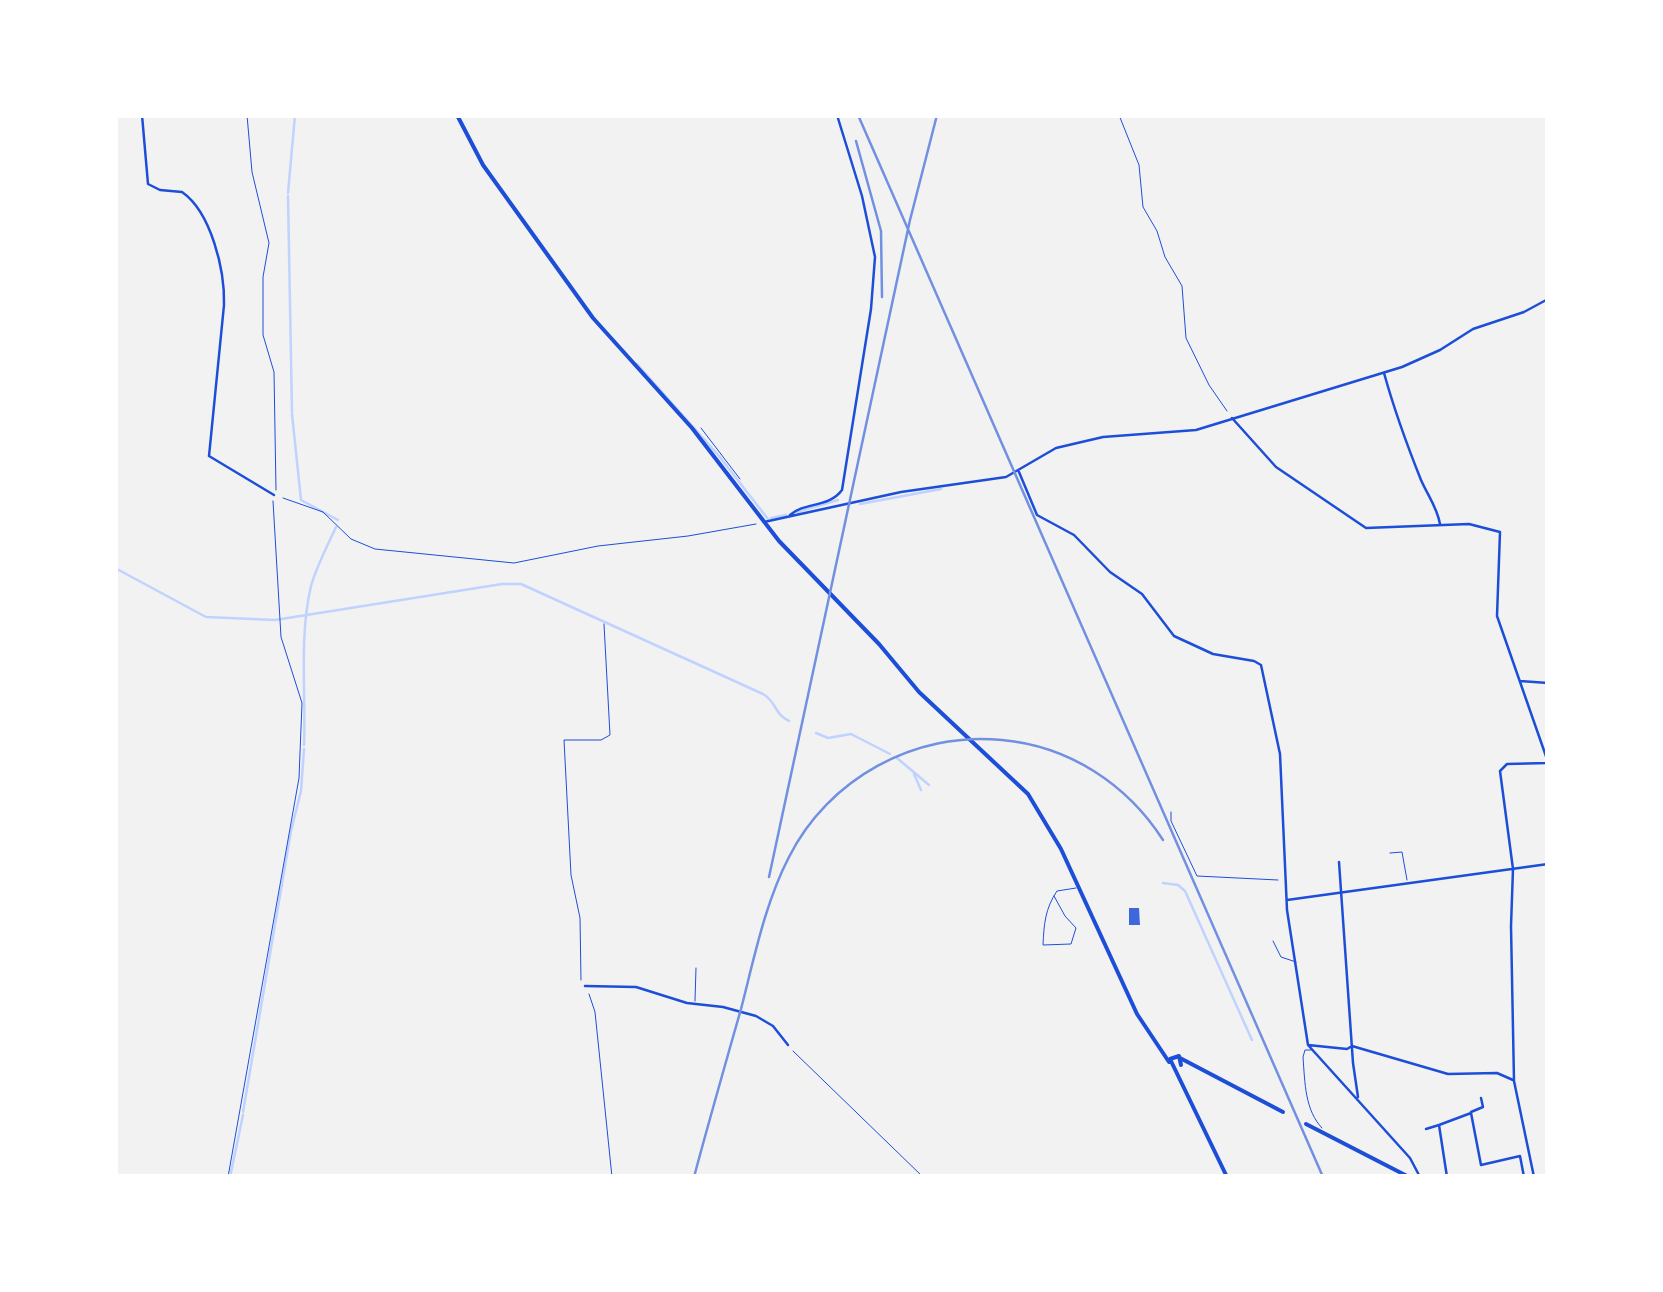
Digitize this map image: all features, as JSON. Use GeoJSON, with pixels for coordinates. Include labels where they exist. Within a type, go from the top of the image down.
{"type":"FeatureCollection","features":[{"type":"Feature","properties":{"kind":"street"},"geometry":{"type":"LineString","coordinates":[[142,115],[148,184],[160,190],[182,192],[203,212],[222,284],[224,305],[209,456],[274,495]]}},
{"type":"Feature","properties":{"kind":"street"},"geometry":{"type":"LineString","coordinates":[[457,115],[483,166],[593,318],[702,440],[764,522],[919,692],[1042,812],[1136,1014],[1180,1080],[1227,1177]]}},
{"type":"Feature","properties":{"kind":"street"},"geometry":{"type":"LineString","coordinates":[[790,516],[791,511],[831,501],[842,490],[872,297],[874,251],[837,115]]}},
{"type":"Feature","properties":{"kind":"street"},"geometry":{"type":"LineString","coordinates":[[764,522],[1019,472],[1063,446],[1128,433],[1196,430],[1384,372],[1440,350],[1473,329],[1524,312],[1548,299]]}},
{"type":"Feature","properties":{"kind":"street"},"geometry":{"type":"LineString","coordinates":[[1384,372],[1394,410],[1423,484],[1435,504],[1440,526]]}},
{"type":"Feature","properties":{"kind":"street"},"geometry":{"type":"LineString","coordinates":[[1231,417],[1276,468],[1366,528],[1474,525],[1501,533],[1497,616],[1548,762],[1510,763],[1500,768],[1513,869],[1514,1081],[1534,1177]]}},
{"type":"Feature","properties":{"kind":"street"},"geometry":{"type":"LineString","coordinates":[[1019,472],[1037,515],[1074,536],[1110,572],[1142,594],[1174,636],[1202,650],[1261,665],[1280,754],[1286,900],[1310,1048],[1359,1098],[1410,1158],[1420,1177]]}},
{"type":"Feature","properties":{"kind":"street"},"geometry":{"type":"LineString","coordinates":[[1518,681],[1548,683]]}},
{"type":"Feature","properties":{"kind":"street"},"geometry":{"type":"LineString","coordinates":[[1339,862],[1359,1098]]}},
{"type":"Feature","properties":{"kind":"street"},"geometry":{"type":"LineString","coordinates":[[1286,900],[1548,864]]}},
{"type":"Feature","properties":{"kind":"street"},"geometry":{"type":"LineString","coordinates":[[585,986],[636,987],[695,1004],[732,1009],[770,1024],[788,1045]]}},
{"type":"Feature","properties":{"kind":"street"},"geometry":{"type":"LineString","coordinates":[[1160,1046],[1283,1112]]}},
{"type":"Feature","properties":{"kind":"street"},"geometry":{"type":"LineString","coordinates":[[1310,1048],[1352,1046],[1448,1074],[1497,1072],[1514,1081]]}},
{"type":"Feature","properties":{"kind":"street"},"geometry":{"type":"LineString","coordinates":[[1171,1065],[1177,1056]]}},
{"type":"Feature","properties":{"kind":"street"},"geometry":{"type":"LineString","coordinates":[[1177,1056],[1180,1080]]}},
{"type":"Feature","properties":{"kind":"street"},"geometry":{"type":"LineString","coordinates":[[1171,1065],[1196,1066]]}},
{"type":"Feature","properties":{"kind":"street"},"geometry":{"type":"LineString","coordinates":[[1426,1129],[1483,1107],[1481,1098]]}},
{"type":"Feature","properties":{"kind":"street"},"geometry":{"type":"LineString","coordinates":[[1470,1113],[1482,1164],[1520,1156],[1524,1177]]}},
{"type":"Feature","properties":{"kind":"street"},"geometry":{"type":"LineString","coordinates":[[1306,1124],[1405,1176]]}},
{"type":"Feature","properties":{"kind":"street"},"geometry":{"type":"LineString","coordinates":[[1439,1125],[1447,1177]]}},
{"type":"Feature","properties":{"kind":"lane"},"geometry":{"type":"LineString","coordinates":[[1390,853],[1402,852],[1408,884]]}},
{"type":"Feature","properties":{"kind":"lane"},"geometry":{"type":"LineString","coordinates":[[1054,896],[1076,928],[1071,944],[1043,945],[1045,914],[1054,896],[1058,890],[1079,888]]}},
{"type":"Feature","properties":{"kind":"lane"},"geometry":{"type":"LineString","coordinates":[[1273,941],[1281,956],[1296,962]]}},
{"type":"Feature","properties":{"kind":"lane"},"geometry":{"type":"LineString","coordinates":[[695,1004],[696,968]]}},
{"type":"Feature","properties":{"kind":"lane"},"geometry":{"type":"LineString","coordinates":[[1310,1048],[1303,1057],[1307,1098],[1313,1120],[1322,1126],[1322,1132]]}},
{"type":"Feature","properties":{"kind":"path"},"geometry":{"type":"LineString","coordinates":[[228,1177],[299,778],[302,703],[289,669],[279,617],[274,372],[263,335],[269,243],[257,194],[246,115]]}},
{"type":"Feature","properties":{"kind":"path"},"geometry":{"type":"LineString","coordinates":[[1119,115],[1139,165],[1142,207],[1182,286],[1186,338],[1209,385],[1231,417]]}},
{"type":"Feature","properties":{"kind":"path"},"geometry":{"type":"LineString","coordinates":[[698,425],[745,486]]}},
{"type":"Feature","properties":{"kind":"path"},"geometry":{"type":"LineString","coordinates":[[282,498],[322,512],[351,539],[375,549],[514,563],[598,546],[764,522]]}},
{"type":"Feature","properties":{"kind":"path"},"geometry":{"type":"LineString","coordinates":[[604,624],[610,736],[601,740],[564,740],[571,875],[581,924],[579,974],[595,1012],[612,1177]]}},
{"type":"Feature","properties":{"kind":"path"},"geometry":{"type":"LineString","coordinates":[[1171,812],[1197,876],[1274,879]]}},
{"type":"Feature","properties":{"kind":"path"},"geometry":{"type":"LineString","coordinates":[[788,1045],[923,1177]]}},
{"type":"Feature","properties":{"kind":"building"},"geometry":{"type":"Polygon","coordinates":[[[1129,908],[1139,908],[1140,925],[1129,925],[1129,908]]]}},
{"type":"Feature","properties":{"kind":"waterway"},"geometry":{"type":"LineString","coordinates":[[288,193],[295,115]]}},
{"type":"Feature","properties":{"kind":"waterway"},"geometry":{"type":"LineString","coordinates":[[288,196],[292,412]]}},
{"type":"Feature","properties":{"kind":"waterway"},"geometry":{"type":"LineString","coordinates":[[637,364],[719,456],[768,519]]}},
{"type":"Feature","properties":{"kind":"waterway"},"geometry":{"type":"LineString","coordinates":[[292,414],[301,500],[338,520]]}},
{"type":"Feature","properties":{"kind":"waterway"},"geometry":{"type":"LineString","coordinates":[[860,504],[941,489]]}},
{"type":"Feature","properties":{"kind":"waterway"},"geometry":{"type":"LineString","coordinates":[[797,512],[838,500]]}},
{"type":"Feature","properties":{"kind":"waterway"},"geometry":{"type":"LineString","coordinates":[[771,518],[786,515]]}},
{"type":"Feature","properties":{"kind":"waterway"},"geometry":{"type":"LineString","coordinates":[[304,745],[307,605],[316,571],[336,527]]}},
{"type":"Feature","properties":{"kind":"waterway"},"geometry":{"type":"LineString","coordinates":[[115,568],[206,617],[275,620],[521,584],[763,694],[789,721]]}},
{"type":"Feature","properties":{"kind":"waterway"},"geometry":{"type":"LineString","coordinates":[[816,733],[828,738],[851,734],[890,754]]}},
{"type":"Feature","properties":{"kind":"waterway"},"geometry":{"type":"LineString","coordinates":[[243,1112],[301,791],[304,749]]}},
{"type":"Feature","properties":{"kind":"waterway"},"geometry":{"type":"LineString","coordinates":[[897,758],[929,785]]}},
{"type":"Feature","properties":{"kind":"waterway"},"geometry":{"type":"LineString","coordinates":[[914,774],[921,790]]}},
{"type":"Feature","properties":{"kind":"waterway"},"geometry":{"type":"LineString","coordinates":[[1163,883],[1178,885],[1185,891],[1252,1040]]}},
{"type":"Feature","properties":{"kind":"waterway"},"geometry":{"type":"LineString","coordinates":[[230,1177],[243,1115]]}},
{"type":"Feature","properties":{"kind":"railway"},"geometry":{"type":"LineString","coordinates":[[858,115],[1323,1177]]}},
{"type":"Feature","properties":{"kind":"railway"},"geometry":{"type":"LineString","coordinates":[[769,877],[910,220],[937,115]]}},
{"type":"Feature","properties":{"kind":"railway"},"geometry":{"type":"LineString","coordinates":[[856,141],[881,231],[882,297]]}},
{"type":"Feature","properties":{"kind":"railway"},"geometry":{"type":"LineString","coordinates":[[694,1177],[773,893],[806,829],[851,783],[907,752],[938,744],[969,739],[1027,744],[1073,760],[1114,785],[1163,840]]}}]}
